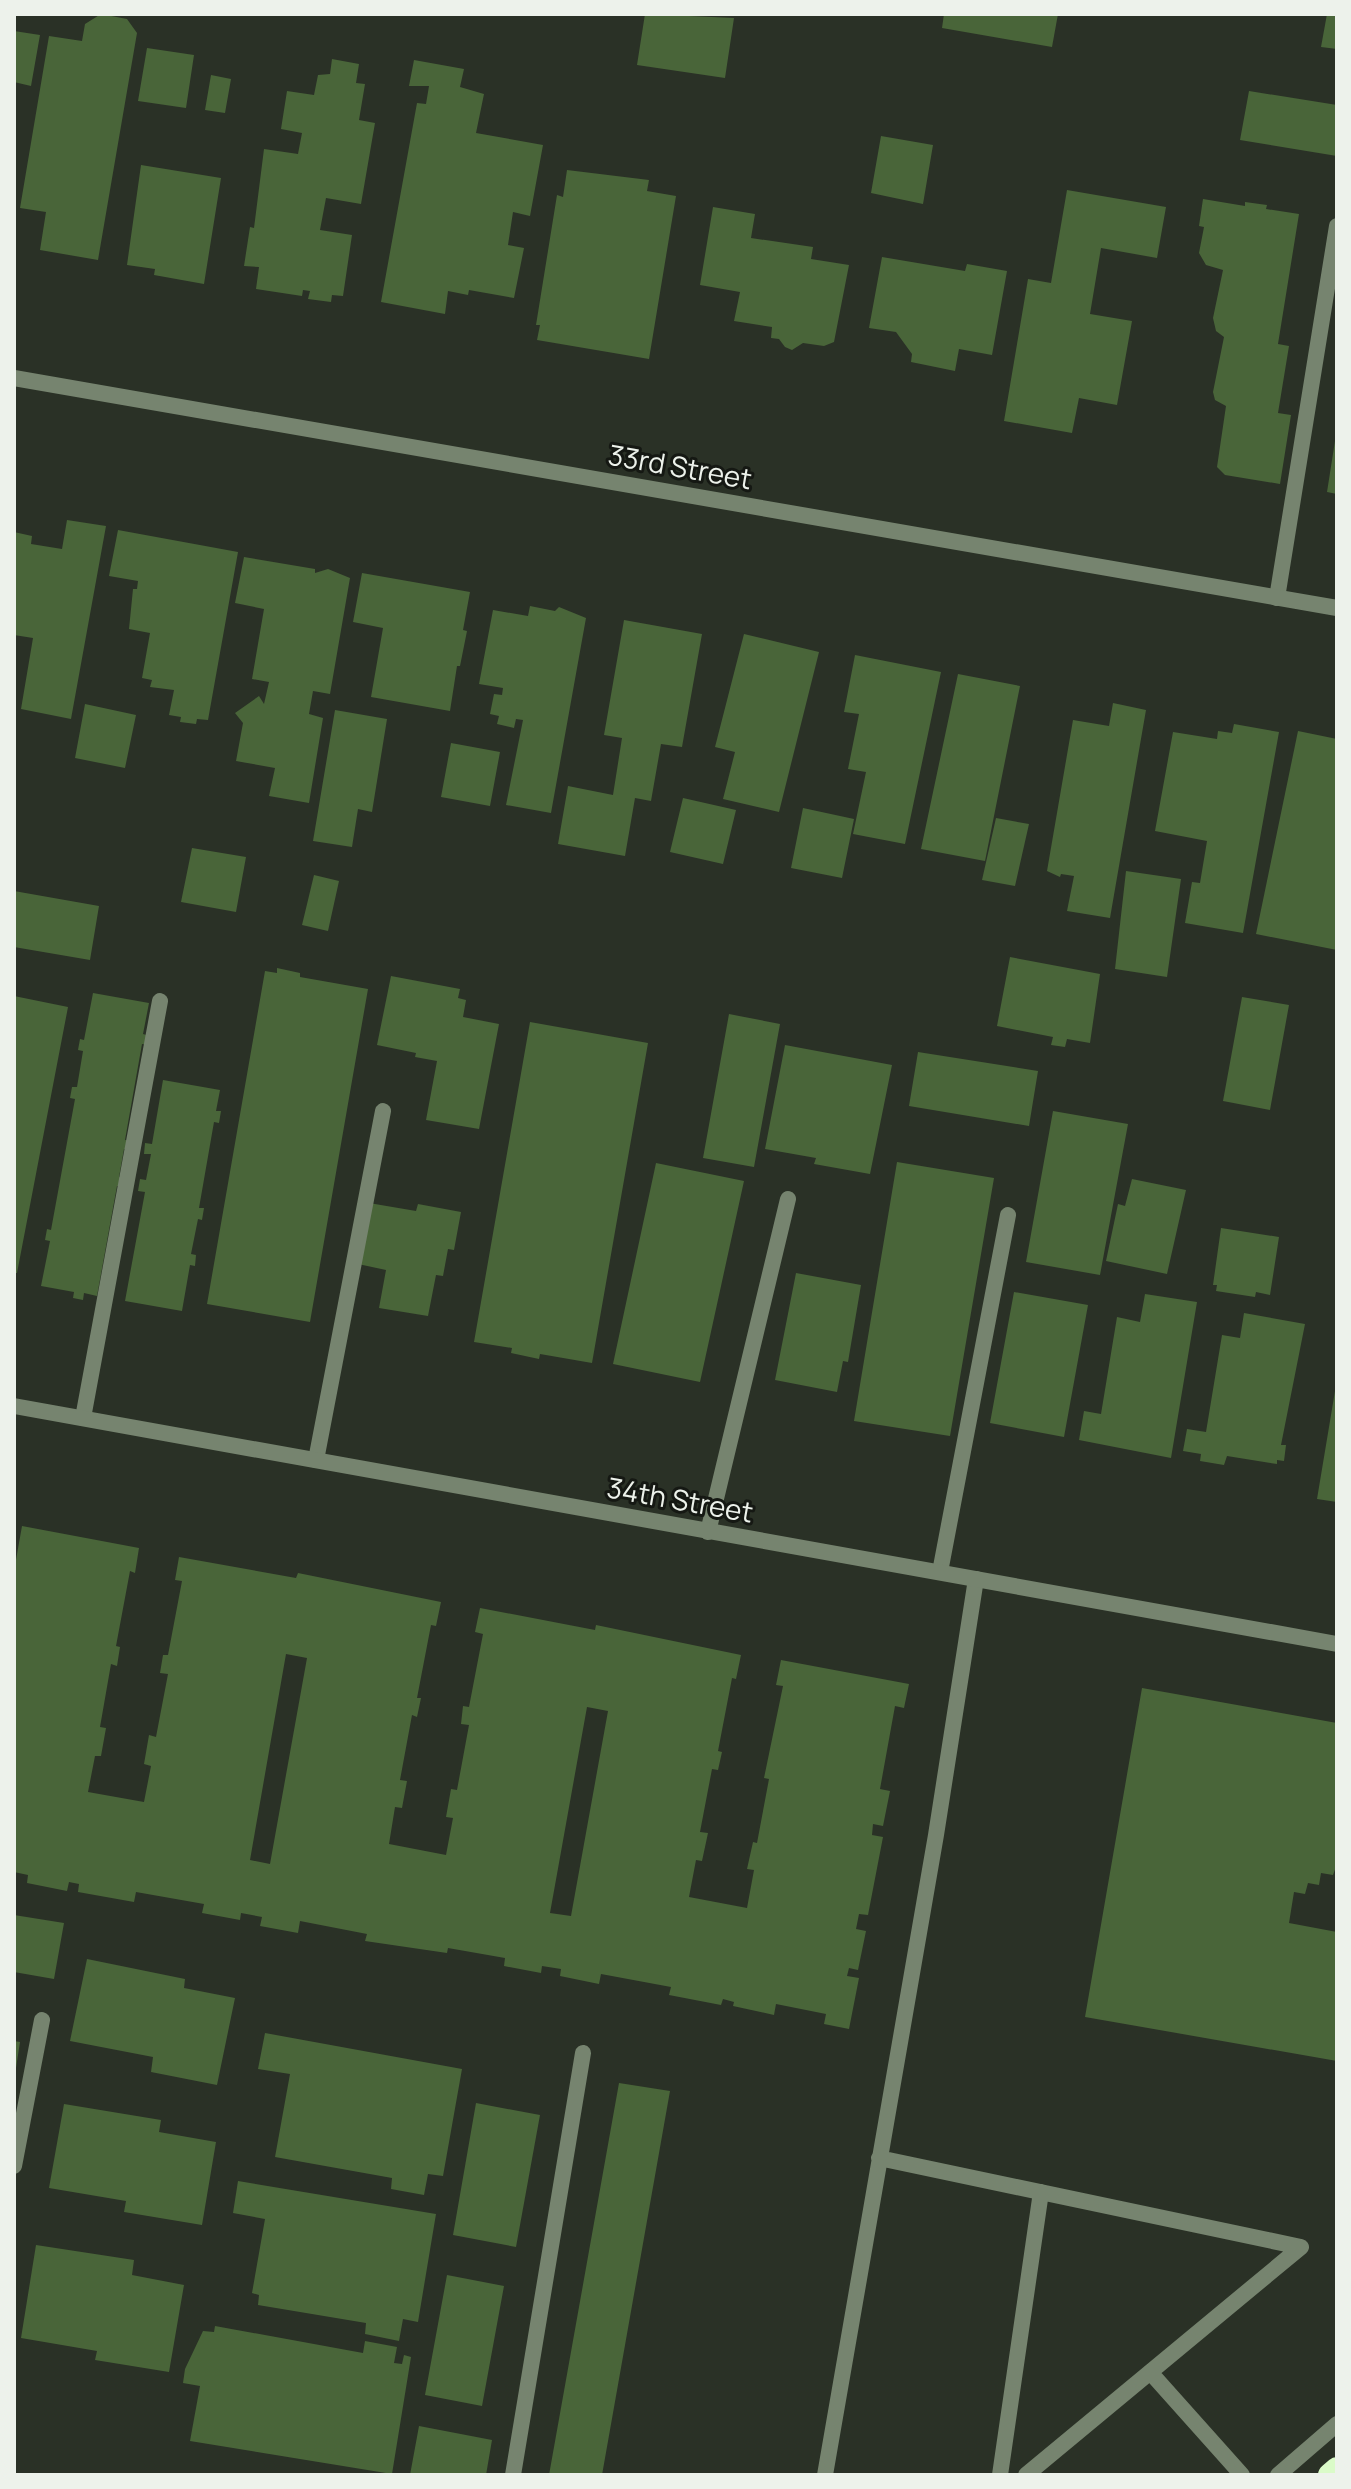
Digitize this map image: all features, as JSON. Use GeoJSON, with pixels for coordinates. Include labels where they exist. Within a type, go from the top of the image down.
{"type":"FeatureCollection","features":[{"type":"Feature","properties":{"kind":"highway"},"geometry":{"type":"LineString","coordinates":[[1330,2475],[1337,2469]]}},
{"type":"Feature","properties":{"kind":"street"},"geometry":{"type":"LineString","coordinates":[[1277,598],[1337,226]]}},
{"type":"Feature","properties":{"kind":"street","name":"33rd Street"},"geometry":{"type":"LineString","coordinates":[[14,378],[1337,608]]}},
{"type":"Feature","properties":{"kind":"street"},"geometry":{"type":"LineString","coordinates":[[83,1418],[160,1001]]}},
{"type":"Feature","properties":{"kind":"street"},"geometry":{"type":"LineString","coordinates":[[316,1460],[383,1111]]}},
{"type":"Feature","properties":{"kind":"street"},"geometry":{"type":"LineString","coordinates":[[708,1532],[788,1199]]}},
{"type":"Feature","properties":{"kind":"street"},"geometry":{"type":"LineString","coordinates":[[940,1572],[1008,1215]]}},
{"type":"Feature","properties":{"kind":"street","name":"34th Street"},"geometry":{"type":"LineString","coordinates":[[14,1406],[1337,1644]]}},
{"type":"Feature","properties":{"kind":"street"},"geometry":{"type":"LineString","coordinates":[[825,2475],[976,1579]]}},
{"type":"Feature","properties":{"kind":"street"},"geometry":{"type":"LineString","coordinates":[[14,2166],[42,2020]]}},
{"type":"Feature","properties":{"kind":"street"},"geometry":{"type":"LineString","coordinates":[[513,2475],[583,2053]]}},
{"type":"Feature","properties":{"kind":"street"},"geometry":{"type":"LineString","coordinates":[[879,2158],[1301,2247],[1026,2475]]}},
{"type":"Feature","properties":{"kind":"street"},"geometry":{"type":"LineString","coordinates":[[1000,2475],[1041,2192]]}},
{"type":"Feature","properties":{"kind":"street"},"geometry":{"type":"LineString","coordinates":[[1150,2372],[1242,2475]]}},
{"type":"Feature","properties":{"kind":"street"},"geometry":{"type":"LineString","coordinates":[[1278,2475],[1337,2424]]}},
{"type":"Feature","properties":{"kind":"building"},"geometry":{"type":"Polygon","coordinates":[[[101,14],[127,19],[137,33],[98,260],[40,250],[46,212],[20,208],[49,36],[82,41],[85,24],[101,14]]]}},
{"type":"Feature","properties":{"kind":"building"},"geometry":{"type":"Polygon","coordinates":[[[645,14],[734,18],[725,78],[637,65],[645,14]]]}},
{"type":"Feature","properties":{"kind":"building"},"geometry":{"type":"Polygon","coordinates":[[[944,14],[1058,14],[1052,47],[942,28],[944,14]]]}},
{"type":"Feature","properties":{"kind":"building"},"geometry":{"type":"Polygon","coordinates":[[[1327,14],[1337,14],[1337,49],[1321,47],[1327,14]]]}},
{"type":"Feature","properties":{"kind":"building"},"geometry":{"type":"Polygon","coordinates":[[[14,31],[40,35],[31,86],[14,82],[14,31]]]}},
{"type":"Feature","properties":{"kind":"building"},"geometry":{"type":"Polygon","coordinates":[[[147,48],[194,55],[186,108],[138,101],[147,48]]]}},
{"type":"Feature","properties":{"kind":"building"},"geometry":{"type":"Polygon","coordinates":[[[332,59],[359,64],[356,83],[365,84],[359,120],[375,123],[361,204],[326,198],[320,230],[352,235],[343,296],[332,295],[331,302],[308,299],[310,291],[303,290],[302,296],[256,289],[259,267],[244,266],[250,227],[254,228],[264,149],[298,154],[302,133],[281,129],[287,91],[314,95],[318,75],[330,74],[332,59]]]}},
{"type":"Feature","properties":{"kind":"building"},"geometry":{"type":"Polygon","coordinates":[[[414,60],[464,69],[460,87],[484,94],[476,133],[543,145],[530,216],[513,212],[508,245],[524,248],[514,298],[469,290],[468,295],[448,291],[445,314],[381,302],[417,103],[426,104],[429,86],[409,86],[414,60]]]}},
{"type":"Feature","properties":{"kind":"building"},"geometry":{"type":"Polygon","coordinates":[[[211,75],[231,79],[225,113],[205,110],[211,75]]]}},
{"type":"Feature","properties":{"kind":"building"},"geometry":{"type":"Polygon","coordinates":[[[1249,91],[1337,105],[1337,156],[1240,140],[1249,91]]]}},
{"type":"Feature","properties":{"kind":"building"},"geometry":{"type":"Polygon","coordinates":[[[881,136],[933,145],[923,204],[871,193],[881,136]]]}},
{"type":"Feature","properties":{"kind":"building"},"geometry":{"type":"Polygon","coordinates":[[[141,165],[221,178],[204,284],[154,275],[155,269],[127,265],[141,165]]]}},
{"type":"Feature","properties":{"kind":"building"},"geometry":{"type":"Polygon","coordinates":[[[567,170],[649,180],[647,191],[676,196],[649,359],[537,340],[540,325],[536,325],[557,195],[563,197],[567,170]]]}},
{"type":"Feature","properties":{"kind":"building"},"geometry":{"type":"Polygon","coordinates":[[[1067,190],[1166,207],[1157,258],[1101,248],[1090,314],[1132,321],[1117,405],[1079,398],[1072,433],[1004,421],[1028,279],[1051,283],[1067,190]]]}},
{"type":"Feature","properties":{"kind":"building"},"geometry":{"type":"Polygon","coordinates":[[[1203,199],[1245,206],[1245,202],[1267,205],[1266,209],[1299,214],[1278,344],[1289,346],[1278,413],[1291,415],[1280,484],[1225,475],[1217,467],[1226,406],[1215,400],[1213,392],[1224,337],[1216,331],[1213,318],[1223,270],[1206,265],[1199,253],[1204,227],[1199,226],[1203,199]]]}},
{"type":"Feature","properties":{"kind":"building"},"geometry":{"type":"Polygon","coordinates":[[[713,207],[755,214],[751,238],[813,247],[811,259],[849,265],[834,342],[824,346],[803,343],[792,350],[779,339],[771,338],[772,327],[734,321],[740,292],[700,285],[713,207]]]}},
{"type":"Feature","properties":{"kind":"building"},"geometry":{"type":"Polygon","coordinates":[[[882,257],[965,271],[967,264],[1007,271],[992,355],[959,349],[955,371],[911,362],[912,354],[896,332],[869,328],[882,257]]]}},
{"type":"Feature","properties":{"kind":"building"},"geometry":{"type":"Polygon","coordinates":[[[1337,441],[1337,494],[1327,492],[1337,441]]]}},
{"type":"Feature","properties":{"kind":"building"},"geometry":{"type":"Polygon","coordinates":[[[67,520],[106,526],[71,719],[21,709],[33,638],[14,635],[14,532],[32,536],[31,544],[62,549],[67,520]]]}},
{"type":"Feature","properties":{"kind":"building"},"geometry":{"type":"Polygon","coordinates":[[[118,530],[238,552],[208,720],[197,719],[196,724],[180,722],[181,717],[169,715],[174,690],[150,687],[152,680],[142,678],[150,633],[129,629],[133,589],[137,589],[138,581],[109,576],[118,530]]]}},
{"type":"Feature","properties":{"kind":"building"},"geometry":{"type":"Polygon","coordinates":[[[244,557],[315,569],[315,573],[328,569],[350,578],[330,694],[313,691],[309,714],[323,718],[309,803],[269,796],[275,768],[236,761],[243,723],[235,713],[259,696],[264,704],[269,682],[252,679],[264,609],[235,603],[244,557]]]}},
{"type":"Feature","properties":{"kind":"building"},"geometry":{"type":"Polygon","coordinates":[[[362,573],[470,592],[463,630],[467,631],[460,666],[457,666],[450,711],[371,697],[383,628],[353,622],[362,573]]]}},
{"type":"Feature","properties":{"kind":"building"},"geometry":{"type":"Polygon","coordinates":[[[530,606],[555,611],[559,607],[586,618],[551,813],[506,805],[523,720],[516,719],[514,728],[497,724],[499,716],[490,714],[494,694],[502,695],[503,688],[479,684],[493,610],[528,616],[530,606]]]}},
{"type":"Feature","properties":{"kind":"building"},"geometry":{"type":"Polygon","coordinates":[[[624,620],[702,634],[682,747],[661,744],[651,801],[635,798],[625,856],[558,844],[568,786],[613,795],[622,738],[604,735],[624,620]]]}},
{"type":"Feature","properties":{"kind":"building"},"geometry":{"type":"Polygon","coordinates":[[[744,634],[819,652],[779,812],[723,799],[735,752],[715,747],[744,634]]]}},
{"type":"Feature","properties":{"kind":"building"},"geometry":{"type":"Polygon","coordinates":[[[855,655],[941,672],[905,844],[853,834],[866,772],[848,769],[859,714],[844,712],[855,655]]]}},
{"type":"Feature","properties":{"kind":"building"},"geometry":{"type":"Polygon","coordinates":[[[958,674],[1020,686],[985,861],[921,849],[958,674]]]}},
{"type":"Feature","properties":{"kind":"building"},"geometry":{"type":"Polygon","coordinates":[[[1113,703],[1146,710],[1110,918],[1067,911],[1074,876],[1061,874],[1060,877],[1047,871],[1073,720],[1109,726],[1113,703]]]}},
{"type":"Feature","properties":{"kind":"building"},"geometry":{"type":"Polygon","coordinates":[[[85,704],[136,715],[125,768],[75,758],[85,704]]]}},
{"type":"Feature","properties":{"kind":"building"},"geometry":{"type":"Polygon","coordinates":[[[335,710],[387,719],[372,812],[358,809],[352,847],[313,841],[335,710]]]}},
{"type":"Feature","properties":{"kind":"building"},"geometry":{"type":"Polygon","coordinates":[[[1234,724],[1279,732],[1243,933],[1185,923],[1192,882],[1200,883],[1207,841],[1155,831],[1173,732],[1217,739],[1218,731],[1232,733],[1234,724]]]}},
{"type":"Feature","properties":{"kind":"building"},"geometry":{"type":"Polygon","coordinates":[[[1298,731],[1337,739],[1337,950],[1256,934],[1298,731]]]}},
{"type":"Feature","properties":{"kind":"building"},"geometry":{"type":"Polygon","coordinates":[[[451,743],[500,752],[490,806],[441,797],[451,743]]]}},
{"type":"Feature","properties":{"kind":"building"},"geometry":{"type":"Polygon","coordinates":[[[683,798],[736,810],[723,864],[670,852],[683,798]]]}},
{"type":"Feature","properties":{"kind":"building"},"geometry":{"type":"Polygon","coordinates":[[[803,808],[854,819],[842,878],[791,868],[803,808]]]}},
{"type":"Feature","properties":{"kind":"building"},"geometry":{"type":"Polygon","coordinates":[[[996,818],[1029,824],[1015,886],[982,880],[996,818]]]}},
{"type":"Feature","properties":{"kind":"building"},"geometry":{"type":"Polygon","coordinates":[[[192,848],[246,857],[236,912],[181,902],[192,848]]]}},
{"type":"Feature","properties":{"kind":"building"},"geometry":{"type":"Polygon","coordinates":[[[1126,871],[1181,879],[1167,977],[1115,969],[1126,871]]]}},
{"type":"Feature","properties":{"kind":"building"},"geometry":{"type":"Polygon","coordinates":[[[314,875],[339,881],[328,931],[302,925],[314,875]]]}},
{"type":"Feature","properties":{"kind":"building"},"geometry":{"type":"Polygon","coordinates":[[[14,891],[99,906],[90,960],[14,947],[14,891]]]}},
{"type":"Feature","properties":{"kind":"building"},"geometry":{"type":"Polygon","coordinates":[[[1010,957],[1100,974],[1090,1043],[1067,1039],[1065,1047],[1051,1045],[1053,1037],[997,1026],[1010,957]]]}},
{"type":"Feature","properties":{"kind":"building"},"geometry":{"type":"Polygon","coordinates":[[[277,968],[300,973],[300,977],[368,989],[310,1322],[207,1304],[265,971],[277,973],[277,968]]]}},
{"type":"Feature","properties":{"kind":"building"},"geometry":{"type":"Polygon","coordinates":[[[391,976],[460,989],[458,998],[466,1000],[463,1017],[499,1024],[479,1129],[426,1120],[437,1061],[377,1045],[391,976]]]}},
{"type":"Feature","properties":{"kind":"building"},"geometry":{"type":"Polygon","coordinates":[[[93,993],[149,1003],[143,1034],[150,1036],[149,1045],[142,1044],[125,1140],[132,1141],[129,1150],[124,1149],[119,1177],[125,1178],[124,1187],[117,1186],[97,1296],[84,1293],[83,1300],[73,1298],[74,1292],[41,1286],[50,1241],[45,1240],[47,1229],[51,1230],[75,1099],[70,1098],[72,1087],[77,1087],[83,1051],[78,1050],[80,1039],[84,1040],[93,993]]]}},
{"type":"Feature","properties":{"kind":"building"},"geometry":{"type":"Polygon","coordinates":[[[14,996],[68,1007],[17,1273],[14,1273],[14,996]]]}},
{"type":"Feature","properties":{"kind":"building"},"geometry":{"type":"Polygon","coordinates":[[[1242,997],[1289,1005],[1270,1110],[1223,1101],[1242,997]]]}},
{"type":"Feature","properties":{"kind":"building"},"geometry":{"type":"Polygon","coordinates":[[[729,1014],[780,1024],[754,1167],[703,1158],[729,1014]]]}},
{"type":"Feature","properties":{"kind":"building"},"geometry":{"type":"Polygon","coordinates":[[[530,1022],[648,1043],[592,1363],[540,1354],[539,1359],[511,1353],[512,1348],[474,1342],[530,1022]]]}},
{"type":"Feature","properties":{"kind":"building"},"geometry":{"type":"Polygon","coordinates":[[[785,1045],[892,1065],[870,1174],[814,1164],[816,1158],[765,1149],[785,1045]]]}},
{"type":"Feature","properties":{"kind":"building"},"geometry":{"type":"Polygon","coordinates":[[[918,1052],[1038,1071],[1029,1126],[909,1106],[918,1052]]]}},
{"type":"Feature","properties":{"kind":"building"},"geometry":{"type":"Polygon","coordinates":[[[163,1080],[220,1090],[216,1111],[221,1111],[219,1123],[214,1122],[199,1208],[204,1208],[202,1220],[198,1219],[191,1254],[196,1255],[195,1266],[190,1265],[182,1311],[125,1301],[145,1192],[138,1191],[140,1179],[146,1180],[151,1154],[144,1154],[145,1143],[152,1144],[163,1080]]]}},
{"type":"Feature","properties":{"kind":"building"},"geometry":{"type":"Polygon","coordinates":[[[1053,1111],[1128,1124],[1100,1275],[1026,1262],[1053,1111]]]}},
{"type":"Feature","properties":{"kind":"building"},"geometry":{"type":"Polygon","coordinates":[[[897,1162],[994,1178],[950,1436],[854,1421],[897,1162]]]}},
{"type":"Feature","properties":{"kind":"building"},"geometry":{"type":"Polygon","coordinates":[[[656,1163],[744,1181],[700,1382],[613,1364],[656,1163]]]}},
{"type":"Feature","properties":{"kind":"building"},"geometry":{"type":"Polygon","coordinates":[[[1132,1179],[1186,1190],[1167,1274],[1106,1261],[1118,1204],[1125,1206],[1132,1179]]]}},
{"type":"Feature","properties":{"kind":"building"},"geometry":{"type":"Polygon","coordinates":[[[369,1203],[416,1211],[418,1204],[461,1212],[454,1250],[448,1249],[443,1276],[436,1275],[428,1316],[379,1308],[386,1270],[358,1264],[369,1203]]]}},
{"type":"Feature","properties":{"kind":"building"},"geometry":{"type":"Polygon","coordinates":[[[1221,1228],[1279,1237],[1270,1295],[1256,1292],[1255,1297],[1216,1291],[1217,1285],[1213,1285],[1221,1228]]]}},
{"type":"Feature","properties":{"kind":"building"},"geometry":{"type":"Polygon","coordinates":[[[796,1273],[861,1285],[848,1362],[843,1361],[837,1392],[775,1380],[796,1273]]]}},
{"type":"Feature","properties":{"kind":"building"},"geometry":{"type":"Polygon","coordinates":[[[1014,1292],[1088,1305],[1064,1437],[990,1423],[1014,1292]]]}},
{"type":"Feature","properties":{"kind":"building"},"geometry":{"type":"Polygon","coordinates":[[[1145,1294],[1197,1302],[1171,1458],[1079,1440],[1084,1411],[1101,1414],[1117,1317],[1140,1322],[1145,1294]]]}},
{"type":"Feature","properties":{"kind":"building"},"geometry":{"type":"Polygon","coordinates":[[[1244,1313],[1305,1324],[1281,1445],[1286,1445],[1284,1461],[1277,1460],[1277,1464],[1227,1456],[1224,1465],[1200,1461],[1201,1454],[1183,1451],[1187,1429],[1206,1432],[1222,1335],[1240,1338],[1244,1313]]]}},
{"type":"Feature","properties":{"kind":"building"},"geometry":{"type":"Polygon","coordinates":[[[1337,1391],[1337,1502],[1317,1499],[1337,1391]]]}},
{"type":"Feature","properties":{"kind":"building"},"geometry":{"type":"Polygon","coordinates":[[[22,1526],[139,1548],[135,1573],[130,1571],[116,1646],[120,1647],[117,1666],[111,1664],[100,1727],[106,1728],[101,1756],[95,1756],[88,1792],[144,1802],[151,1766],[144,1764],[149,1735],[156,1737],[168,1674],[160,1673],[163,1655],[168,1655],[182,1581],[175,1580],[179,1557],[296,1578],[298,1573],[441,1602],[436,1626],[431,1625],[417,1698],[421,1698],[417,1717],[412,1715],[400,1780],[407,1781],[402,1808],[395,1807],[389,1844],[446,1855],[453,1818],[446,1817],[451,1789],[457,1790],[469,1725],[461,1724],[463,1706],[469,1707],[483,1634],[475,1632],[480,1608],[595,1630],[596,1625],[741,1655],[736,1679],[732,1678],[718,1751],[722,1752],[718,1770],[712,1769],[700,1832],[708,1833],[702,1861],[696,1860],[689,1897],[747,1908],[754,1870],[747,1869],[753,1842],[757,1843],[769,1779],[764,1778],[783,1686],[776,1685],[781,1660],[909,1684],[904,1708],[895,1706],[880,1789],[890,1791],[883,1826],[873,1824],[872,1835],[883,1837],[868,1915],[859,1914],[856,1929],[866,1931],[858,1970],[849,1968],[847,1976],[859,1978],[849,2029],[824,2024],[826,2014],[776,2004],[774,2015],[733,2006],[734,2002],[723,1999],[721,2005],[669,1995],[671,1987],[601,1974],[599,1984],[560,1976],[561,1969],[542,1966],[541,1973],[504,1966],[505,1958],[448,1948],[447,1953],[365,1941],[367,1934],[300,1921],[298,1933],[260,1926],[262,1917],[241,1913],[240,1920],[202,1913],[204,1904],[136,1892],[134,1902],[78,1892],[79,1884],[69,1882],[67,1891],[27,1883],[28,1875],[14,1872],[14,1571],[22,1526]],[[286,1654],[250,1860],[270,1864],[307,1658],[286,1654]],[[587,1707],[550,1913],[571,1916],[608,1711],[587,1707]]]}},
{"type":"Feature","properties":{"kind":"building"},"geometry":{"type":"Polygon","coordinates":[[[1142,1688],[1337,1723],[1337,1864],[1333,1875],[1321,1873],[1319,1885],[1308,1883],[1305,1894],[1294,1892],[1289,1923],[1337,1932],[1337,2061],[1085,2017],[1142,1688]]]}},
{"type":"Feature","properties":{"kind":"building"},"geometry":{"type":"Polygon","coordinates":[[[14,1915],[64,1923],[54,1979],[14,1972],[14,1915]]]}},
{"type":"Feature","properties":{"kind":"building"},"geometry":{"type":"Polygon","coordinates":[[[87,1959],[185,1979],[184,1988],[235,1998],[217,2085],[151,2072],[153,2057],[70,2041],[87,1959]]]}},
{"type":"Feature","properties":{"kind":"building"},"geometry":{"type":"Polygon","coordinates":[[[265,2033],[462,2069],[443,2176],[428,2174],[424,2195],[391,2189],[392,2178],[275,2157],[290,2074],[258,2069],[265,2033]]]}},
{"type":"Feature","properties":{"kind":"building"},"geometry":{"type":"Polygon","coordinates":[[[14,2041],[20,2042],[16,2068],[14,2068],[14,2041]]]}},
{"type":"Feature","properties":{"kind":"building"},"geometry":{"type":"Polygon","coordinates":[[[619,2083],[670,2091],[602,2475],[549,2475],[619,2083]]]}},
{"type":"Feature","properties":{"kind":"building"},"geometry":{"type":"Polygon","coordinates":[[[476,2103],[540,2115],[516,2247],[453,2235],[476,2103]]]}},
{"type":"Feature","properties":{"kind":"building"},"geometry":{"type":"Polygon","coordinates":[[[64,2104],[161,2120],[159,2132],[216,2142],[202,2225],[124,2212],[126,2201],[49,2188],[64,2104]]]}},
{"type":"Feature","properties":{"kind":"building"},"geometry":{"type":"Polygon","coordinates":[[[238,2181],[436,2214],[418,2322],[403,2319],[399,2341],[365,2334],[366,2323],[258,2305],[259,2295],[252,2293],[265,2219],[233,2213],[238,2181]]]}},
{"type":"Feature","properties":{"kind":"building"},"geometry":{"type":"Polygon","coordinates":[[[36,2245],[134,2260],[132,2275],[184,2285],[169,2372],[95,2360],[97,2351],[21,2338],[36,2245]]]}},
{"type":"Feature","properties":{"kind":"building"},"geometry":{"type":"Polygon","coordinates":[[[447,2275],[504,2286],[482,2406],[425,2395],[447,2275]]]}},
{"type":"Feature","properties":{"kind":"building"},"geometry":{"type":"Polygon","coordinates":[[[215,2326],[363,2353],[365,2341],[397,2347],[394,2363],[402,2364],[404,2355],[411,2357],[392,2474],[190,2441],[200,2386],[183,2383],[185,2369],[203,2331],[214,2332],[215,2326]]]}},
{"type":"Feature","properties":{"kind":"building"},"geometry":{"type":"Polygon","coordinates":[[[419,2426],[492,2440],[486,2475],[410,2475],[419,2426]]]}}]}
